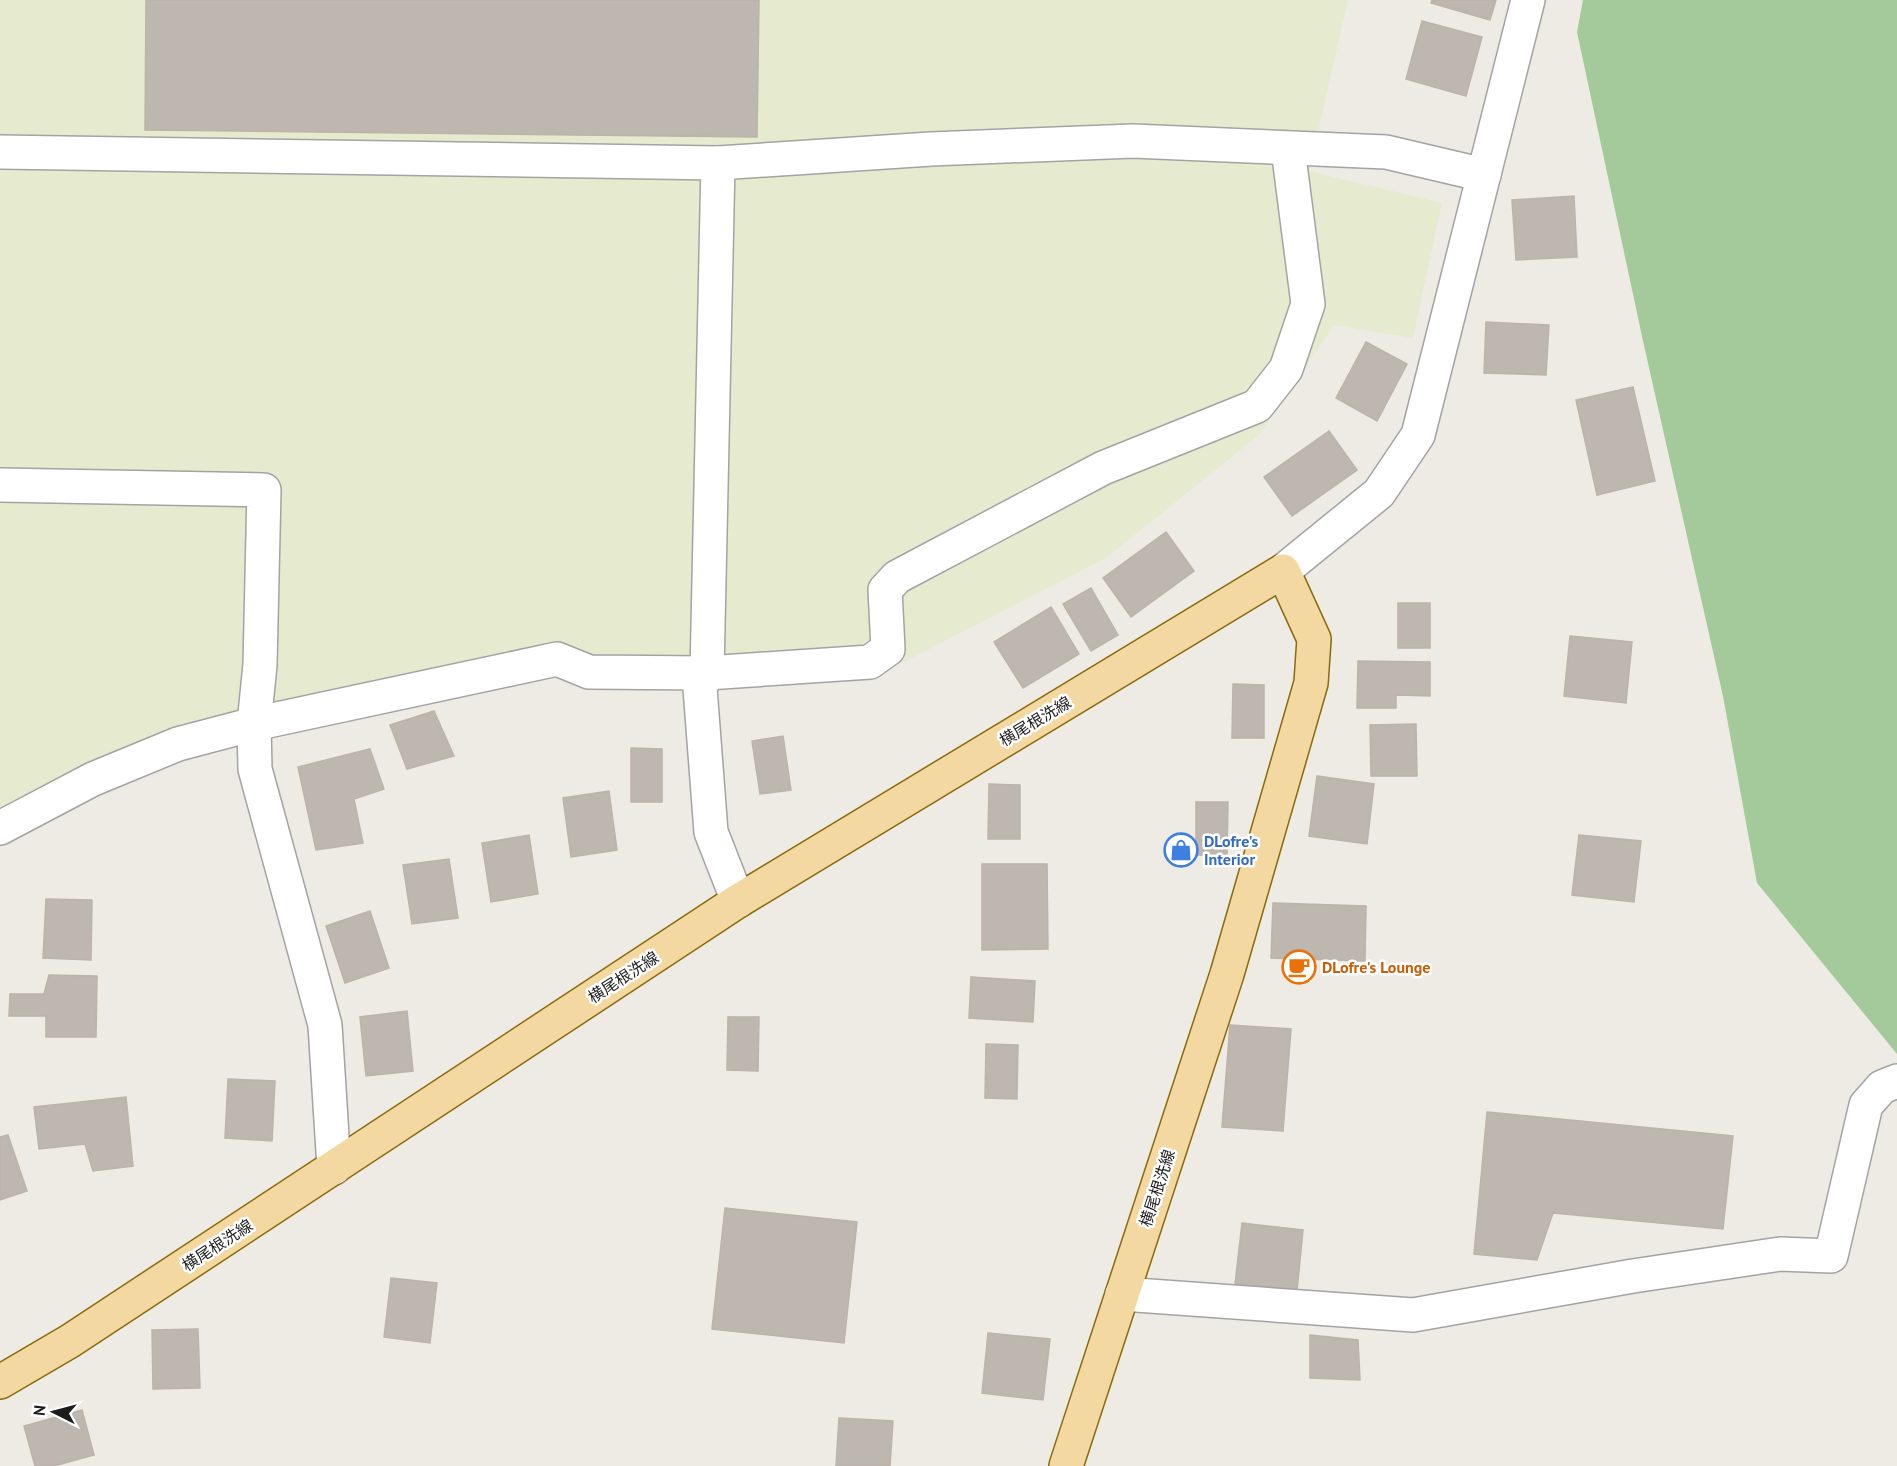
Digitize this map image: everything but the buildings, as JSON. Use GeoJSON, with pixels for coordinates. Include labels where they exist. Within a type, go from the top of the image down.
{"type":"FeatureCollection","features":[{"type":"Feature","properties":{"kind":"main road","name":"横尾根洗線"},"geometry":{"type":"LineString","coordinates":[[0,1382],[70,1341],[738,901],[1283,571],[1314,639],[1311,683],[1227,974],[1066,1466]]}},
{"type":"Feature","properties":{"kind":"street"},"geometry":{"type":"LineString","coordinates":[[1283,571],[1379,492],[1418,435],[1528,0]]}},
{"type":"Feature","properties":{"kind":"street"},"geometry":{"type":"LineString","coordinates":[[0,152],[718,164],[931,149],[1133,141],[1386,152],[1484,175]]}},
{"type":"Feature","properties":{"kind":"street"},"geometry":{"type":"LineString","coordinates":[[0,828],[93,779],[167,748],[254,724],[557,659],[589,672],[707,673],[870,662],[888,649],[885,590],[897,577],[1103,468],[1257,406],[1286,369],[1308,304],[1288,149]]}},
{"type":"Feature","properties":{"kind":"street"},"geometry":{"type":"LineString","coordinates":[[718,164],[707,673],[700,688],[711,832],[738,901]]}},
{"type":"Feature","properties":{"kind":"street"},"geometry":{"type":"LineString","coordinates":[[0,486],[264,490],[260,665],[254,724],[255,768],[325,1025],[334,1168]]}},
{"type":"Feature","properties":{"kind":"street"},"geometry":{"type":"LineString","coordinates":[[1122,1294],[1413,1314],[1634,1276],[1780,1254],[1831,1256],[1866,1105],[1882,1087],[1897,1081]]}},
{"type":"Feature","properties":{"kind":"green space"},"geometry":{"type":"Polygon","coordinates":[[[0,0],[1348,0],[1309,171],[1442,203],[1413,338],[1334,325],[1259,435],[1106,558],[894,667],[599,659],[244,709],[0,815],[0,0]]]}},
{"type":"Feature","properties":{"kind":"green space"},"geometry":{"type":"Polygon","coordinates":[[[1583,0],[1897,0],[1897,1054],[1757,883],[1723,696],[1643,341],[1577,32],[1583,0]]]}},
{"type":"Feature","properties":{"kind":"place","name":"DLofre's Interior"},"geometry":{"type":"Point","coordinates":[1181,850]}},
{"type":"Feature","properties":{"kind":"place","name":"DLofre's Lounge"},"geometry":{"type":"Point","coordinates":[1299,967]}}]}
